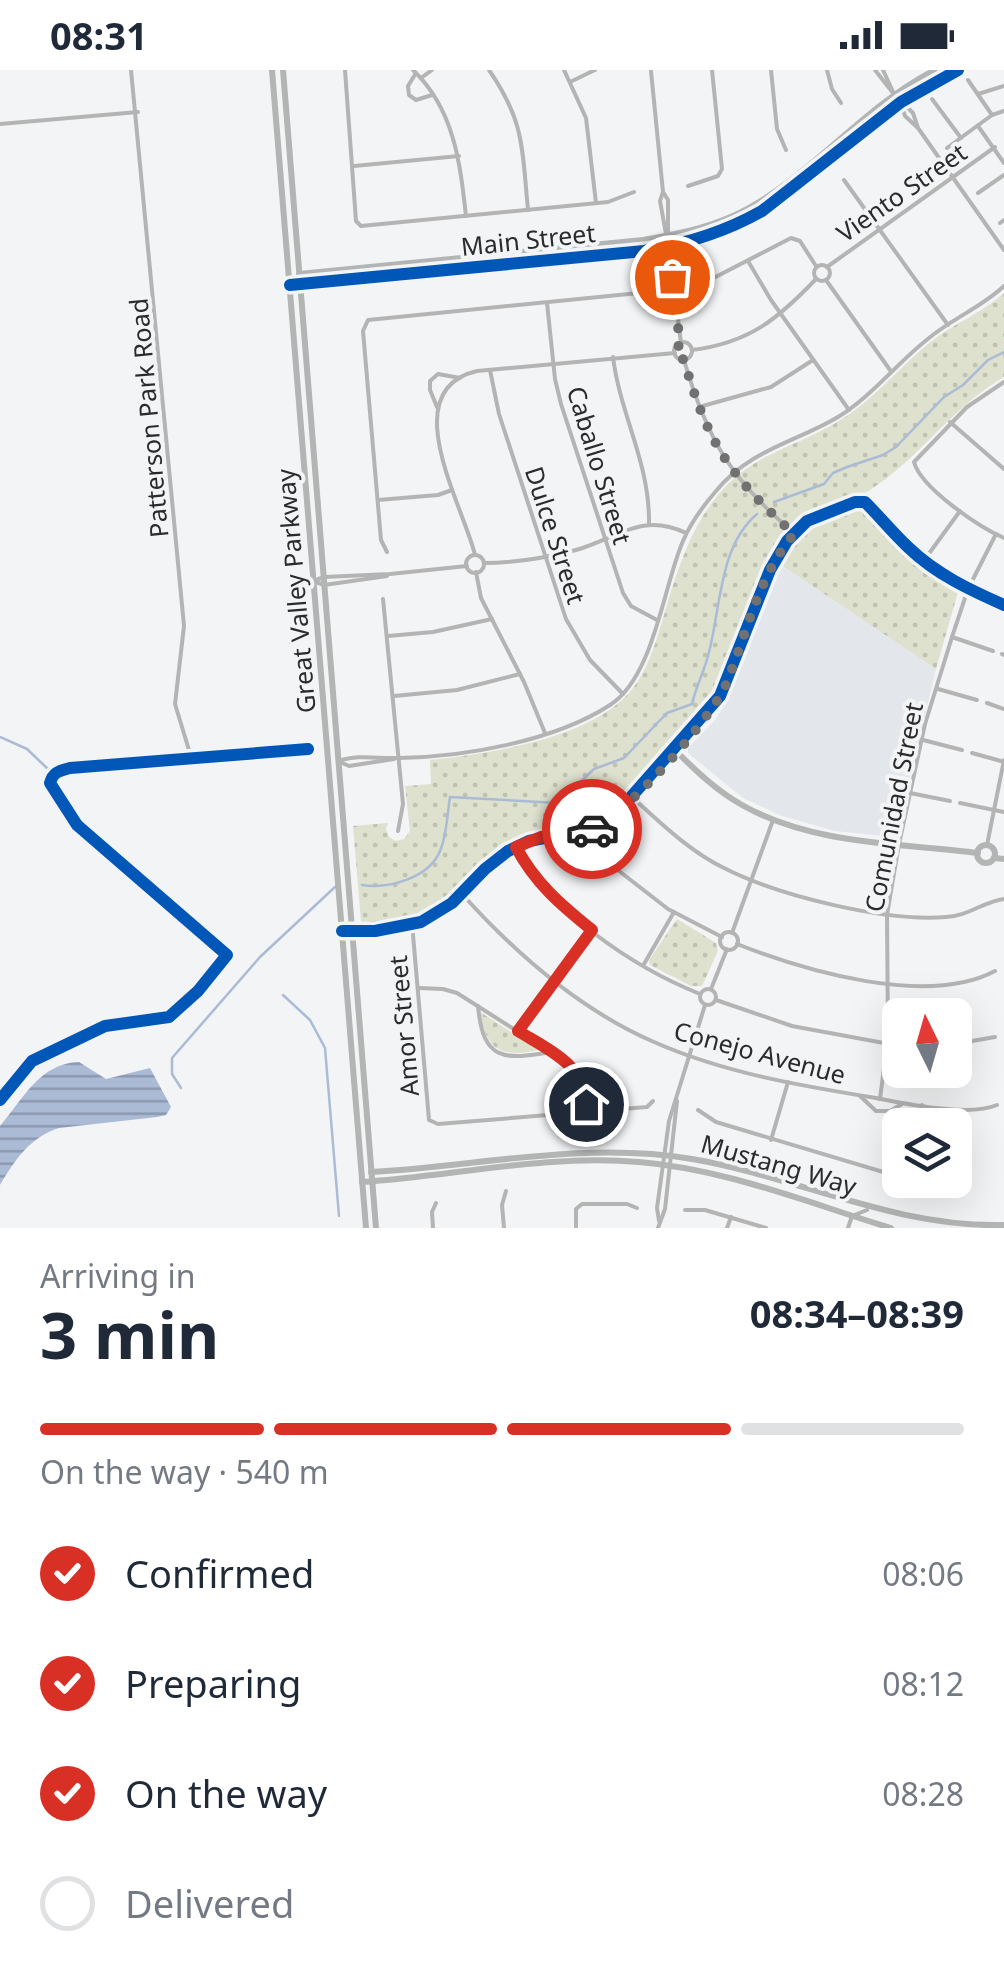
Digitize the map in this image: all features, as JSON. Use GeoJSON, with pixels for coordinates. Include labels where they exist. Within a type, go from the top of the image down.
{"type":"FeatureCollection","features":[{"type":"Feature","properties":{"kind":"street","name":"Patterson Park Road"},"geometry":{"type":"LineString","coordinates":[[131,70],[184,626],[175,704],[192,760]]}},
{"type":"Feature","properties":{"kind":"street","name":"Great Valley Parkway"},"geometry":{"type":"LineString","coordinates":[[272,70],[366,1228]]}},
{"type":"Feature","properties":{"kind":"street","name":"Great Valley Parkway"},"geometry":{"type":"LineString","coordinates":[[283,70],[376,1228]]}},
{"type":"Feature","properties":{"kind":"street"},"geometry":{"type":"LineString","coordinates":[[344,70],[356,220],[361,226],[596,203],[618,200],[634,192]]}},
{"type":"Feature","properties":{"kind":"street"},"geometry":{"type":"LineString","coordinates":[[432,70],[416,74],[408,86],[409,96],[416,100],[432,95]]}},
{"type":"Feature","properties":{"kind":"street"},"geometry":{"type":"LineString","coordinates":[[489,70],[508,97],[519,128],[528,210]]}},
{"type":"Feature","properties":{"kind":"street"},"geometry":{"type":"LineString","coordinates":[[564,70],[586,118],[596,203]]}},
{"type":"Feature","properties":{"kind":"street"},"geometry":{"type":"LineString","coordinates":[[571,81],[595,70]]}},
{"type":"Feature","properties":{"kind":"street"},"geometry":{"type":"LineString","coordinates":[[650,70],[663,192],[660,201],[668,236],[680,343],[675,353]]}},
{"type":"Feature","properties":{"kind":"street"},"geometry":{"type":"LineString","coordinates":[[688,186],[718,176],[722,168],[712,70]]}},
{"type":"Feature","properties":{"kind":"street"},"geometry":{"type":"LineString","coordinates":[[771,70],[777,129],[786,150]]}},
{"type":"Feature","properties":{"kind":"street"},"geometry":{"type":"LineString","coordinates":[[827,70],[832,89],[842,102]]}},
{"type":"Feature","properties":{"kind":"street"},"geometry":{"type":"LineString","coordinates":[[874,70],[894,94]]}},
{"type":"Feature","properties":{"kind":"street"},"geometry":{"type":"LineString","coordinates":[[883,70],[906,116],[1004,250]]}},
{"type":"Feature","properties":{"kind":"street","name":"Main Street"},"geometry":{"type":"LineString","coordinates":[[289,274],[668,236],[723,219],[757,202],[894,94],[935,70]]}},
{"type":"Feature","properties":{"kind":"street","name":"Main Street"},"geometry":{"type":"LineString","coordinates":[[290,285],[669,247],[738,224],[762,211],[901,102],[958,70]]}},
{"type":"Feature","properties":{"kind":"street"},"geometry":{"type":"LineString","coordinates":[[416,74],[450,126],[459,156],[466,216]]}},
{"type":"Feature","properties":{"kind":"street"},"geometry":{"type":"LineString","coordinates":[[968,80],[992,115]]}},
{"type":"Feature","properties":{"kind":"street"},"geometry":{"type":"LineString","coordinates":[[978,94],[1004,86]]}},
{"type":"Feature","properties":{"kind":"street"},"geometry":{"type":"LineString","coordinates":[[932,99],[960,138]]}},
{"type":"Feature","properties":{"kind":"street"},"geometry":{"type":"LineString","coordinates":[[947,148],[992,115],[1004,111]]}},
{"type":"Feature","properties":{"kind":"street"},"geometry":{"type":"LineString","coordinates":[[0,124],[138,112]]}},
{"type":"Feature","properties":{"kind":"street"},"geometry":{"type":"LineString","coordinates":[[978,125],[1004,162]]}},
{"type":"Feature","properties":{"kind":"street","name":"Viento Street"},"geometry":{"type":"LineString","coordinates":[[827,267],[995,147]]}},
{"type":"Feature","properties":{"kind":"street"},"geometry":{"type":"LineString","coordinates":[[352,166],[459,156]]}},
{"type":"Feature","properties":{"kind":"street"},"geometry":{"type":"LineString","coordinates":[[978,193],[1004,175]]}},
{"type":"Feature","properties":{"kind":"street"},"geometry":{"type":"LineString","coordinates":[[844,180],[948,325]]}},
{"type":"Feature","properties":{"kind":"street"},"geometry":{"type":"LineString","coordinates":[[698,286],[795,238],[816,266],[827,267],[830,274],[826,280]]}},
{"type":"Feature","properties":{"kind":"street"},"geometry":{"type":"LineString","coordinates":[[748,261],[848,410]]}},
{"type":"Feature","properties":{"kind":"street"},"geometry":{"type":"LineString","coordinates":[[816,266],[816,279]]}},
{"type":"Feature","properties":{"kind":"street"},"geometry":{"type":"LineString","coordinates":[[816,279],[826,280],[890,372]]}},
{"type":"Feature","properties":{"kind":"street"},"geometry":{"type":"LineString","coordinates":[[692,350],[742,336],[782,315],[816,279]]}},
{"type":"Feature","properties":{"kind":"street"},"geometry":{"type":"LineString","coordinates":[[329,751],[348,766],[456,753],[545,733],[598,712],[622,694],[642,664],[687,534],[697,515],[733,473],[772,447],[848,410],[948,325],[990,300],[1004,286]]}},
{"type":"Feature","properties":{"kind":"street"},"geometry":{"type":"LineString","coordinates":[[387,552],[381,540],[363,331],[368,320],[649,292]]}},
{"type":"Feature","properties":{"kind":"street","name":"Caballo Street"},"geometry":{"type":"LineString","coordinates":[[547,302],[562,404],[605,540],[627,600],[656,620]]}},
{"type":"Feature","properties":{"kind":"street"},"geometry":{"type":"LineString","coordinates":[[680,343],[688,344],[692,350]]}},
{"type":"Feature","properties":{"kind":"street"},"geometry":{"type":"LineString","coordinates":[[684,360],[692,350]]}},
{"type":"Feature","properties":{"kind":"street"},"geometry":{"type":"LineString","coordinates":[[687,534],[672,526],[650,523],[545,557],[484,563],[475,555],[437,432],[438,408],[445,390],[460,378],[490,370],[675,353],[684,360],[716,448],[733,473],[794,534]]}},
{"type":"Feature","properties":{"kind":"street"},"geometry":{"type":"LineString","coordinates":[[613,358],[619,393],[649,487],[650,523]]}},
{"type":"Feature","properties":{"kind":"street"},"geometry":{"type":"LineString","coordinates":[[699,406],[771,386],[813,360]]}},
{"type":"Feature","properties":{"kind":"street","name":"Dulce Street"},"geometry":{"type":"LineString","coordinates":[[490,370],[499,414],[566,619],[590,660],[622,694]]}},
{"type":"Feature","properties":{"kind":"street"},"geometry":{"type":"LineString","coordinates":[[438,408],[430,381],[438,374],[460,378]]}},
{"type":"Feature","properties":{"kind":"street"},"geometry":{"type":"LineString","coordinates":[[1003,385],[950,422],[914,462],[918,473],[960,511],[1004,538]]}},
{"type":"Feature","properties":{"kind":"street"},"geometry":{"type":"LineString","coordinates":[[950,422],[1004,468]]}},
{"type":"Feature","properties":{"kind":"street"},"geometry":{"type":"LineString","coordinates":[[378,500],[438,495],[452,490]]}},
{"type":"Feature","properties":{"kind":"street"},"geometry":{"type":"LineString","coordinates":[[342,931],[376,931],[412,924],[436,914],[497,858],[516,847],[541,837],[594,828],[616,814],[676,751],[720,696],[770,570],[794,534],[808,521],[860,501],[868,504],[924,561],[1004,606]]}},
{"type":"Feature","properties":{"kind":"street"},"geometry":{"type":"LineString","coordinates":[[924,561],[960,511]]}},
{"type":"Feature","properties":{"kind":"street","name":"Comunidad Street"},"geometry":{"type":"LineString","coordinates":[[888,998],[887,916],[922,740],[968,589],[996,534]]}},
{"type":"Feature","properties":{"kind":"street"},"geometry":{"type":"LineString","coordinates":[[466,566],[468,558],[475,555]]}},
{"type":"Feature","properties":{"kind":"street"},"geometry":{"type":"LineString","coordinates":[[476,572],[484,563]]}},
{"type":"Feature","properties":{"kind":"street"},"geometry":{"type":"LineString","coordinates":[[314,581],[378,579],[390,574],[466,566],[476,572],[481,598],[545,733]]}},
{"type":"Feature","properties":{"kind":"street"},"geometry":{"type":"LineString","coordinates":[[383,600],[403,804],[398,831]]}},
{"type":"Feature","properties":{"kind":"street"},"geometry":{"type":"LineString","coordinates":[[388,636],[433,632],[492,619]]}},
{"type":"Feature","properties":{"kind":"street"},"geometry":{"type":"LineString","coordinates":[[952,637],[993,651]]}},
{"type":"Feature","properties":{"kind":"street"},"geometry":{"type":"LineString","coordinates":[[394,696],[457,690],[520,674]]}},
{"type":"Feature","properties":{"kind":"street"},"geometry":{"type":"LineString","coordinates":[[936,688],[977,700]]}},
{"type":"Feature","properties":{"kind":"street"},"geometry":{"type":"LineString","coordinates":[[986,703],[1004,709]]}},
{"type":"Feature","properties":{"kind":"street"},"geometry":{"type":"LineString","coordinates":[[922,740],[962,750]]}},
{"type":"Feature","properties":{"kind":"street"},"geometry":{"type":"LineString","coordinates":[[0,1100],[32,1061],[105,1026],[169,1018],[198,992],[227,955],[77,825],[50,784],[57,771],[308,749]]}},
{"type":"Feature","properties":{"kind":"street"},"geometry":{"type":"LineString","coordinates":[[676,751],[714,787],[773,820],[822,835],[978,853],[987,845],[1004,761],[972,753]]}},
{"type":"Feature","properties":{"kind":"street"},"geometry":{"type":"LineString","coordinates":[[910,793],[950,801]]}},
{"type":"Feature","properties":{"kind":"street"},"geometry":{"type":"LineString","coordinates":[[633,798],[675,836],[724,868],[796,894],[887,916],[956,916],[1004,899]]}},
{"type":"Feature","properties":{"kind":"street"},"geometry":{"type":"LineString","coordinates":[[960,803],[1004,812]]}},
{"type":"Feature","properties":{"kind":"street"},"geometry":{"type":"LineString","coordinates":[[722,937],[732,932],[773,820]]}},
{"type":"Feature","properties":{"kind":"street"},"geometry":{"type":"LineString","coordinates":[[594,828],[610,864],[674,912],[722,937]]}},
{"type":"Feature","properties":{"kind":"street"},"geometry":{"type":"LineString","coordinates":[[978,853],[984,862],[999,855],[987,845]]}},
{"type":"Feature","properties":{"kind":"street"},"geometry":{"type":"LineString","coordinates":[[516,847],[548,894],[592,930],[670,982],[700,994],[711,990]]}},
{"type":"Feature","properties":{"kind":"street","name":"Conejo Avenue"},"geometry":{"type":"LineString","coordinates":[[462,894],[500,936],[554,982],[637,1034],[688,1054],[788,1082],[922,1105],[977,1109],[998,1105]]}},
{"type":"Feature","properties":{"kind":"street"},"geometry":{"type":"LineString","coordinates":[[642,966],[674,912]]}},
{"type":"Feature","properties":{"kind":"street","name":"Amor Street"},"geometry":{"type":"LineString","coordinates":[[412,924],[428,1116],[433,1123],[587,1112]]}},
{"type":"Feature","properties":{"kind":"street"},"geometry":{"type":"LineString","coordinates":[[518,1031],[592,930]]}},
{"type":"Feature","properties":{"kind":"street"},"geometry":{"type":"LineString","coordinates":[[732,932],[737,936],[737,944]]}},
{"type":"Feature","properties":{"kind":"street"},"geometry":{"type":"LineString","coordinates":[[722,937],[722,945],[727,949]]}},
{"type":"Feature","properties":{"kind":"street"},"geometry":{"type":"LineString","coordinates":[[716,1000],[711,990],[727,949],[737,944],[813,970],[888,984],[960,983],[995,971]]}},
{"type":"Feature","properties":{"kind":"street"},"geometry":{"type":"LineString","coordinates":[[419,988],[449,990],[552,1052],[578,1072],[587,1112],[647,1107],[654,1102]]}},
{"type":"Feature","properties":{"kind":"street"},"geometry":{"type":"LineString","coordinates":[[700,994],[705,1005]]}},
{"type":"Feature","properties":{"kind":"street"},"geometry":{"type":"LineString","coordinates":[[658,1228],[657,1208],[676,1096],[705,1005],[716,1000],[792,1026],[882,1043]]}},
{"type":"Feature","properties":{"kind":"street"},"geometry":{"type":"LineString","coordinates":[[478,1006],[480,1032],[495,1052],[515,1057],[552,1052]]}},
{"type":"Feature","properties":{"kind":"street"},"geometry":{"type":"LineString","coordinates":[[972,1041],[995,1037]]}},
{"type":"Feature","properties":{"kind":"street"},"geometry":{"type":"LineString","coordinates":[[771,1140],[788,1082]]}},
{"type":"Feature","properties":{"kind":"street","name":"Comunidad Street"},"geometry":{"type":"LineString","coordinates":[[880,1099],[882,1085]]}},
{"type":"Feature","properties":{"kind":"street"},"geometry":{"type":"LineString","coordinates":[[860,1096],[868,1107],[880,1112],[904,1103]]}},
{"type":"Feature","properties":{"kind":"street"},"geometry":{"type":"LineString","coordinates":[[698,1110],[716,1122],[882,1172]]}},
{"type":"Feature","properties":{"kind":"street","name":"Mustang Way"},"geometry":{"type":"LineString","coordinates":[[361,1172],[590,1151],[741,1170],[893,1218],[944,1227],[1004,1226]]}},
{"type":"Feature","properties":{"kind":"street","name":"Mustang Way"},"geometry":{"type":"LineString","coordinates":[[362,1182],[566,1162],[667,1160],[891,1228]]}},
{"type":"Feature","properties":{"kind":"street"},"geometry":{"type":"LineString","coordinates":[[504,1228],[502,1205],[506,1191]]}},
{"type":"Feature","properties":{"kind":"street"},"geometry":{"type":"LineString","coordinates":[[433,1228],[436,1203]]}},
{"type":"Feature","properties":{"kind":"street"},"geometry":{"type":"LineString","coordinates":[[576,1228],[579,1205],[627,1204],[637,1208]]}},
{"type":"Feature","properties":{"kind":"street"},"geometry":{"type":"LineString","coordinates":[[685,1210],[705,1210],[766,1228]]}},
{"type":"Feature","properties":{"kind":"street"},"geometry":{"type":"LineString","coordinates":[[848,1228],[867,1210]]}},
{"type":"Feature","properties":{"kind":"street"},"geometry":{"type":"LineString","coordinates":[[727,1228],[730,1216]]}},
{"type":"Feature","properties":{"kind":"street"},"geometry":{"type":"LineString","coordinates":[[856,1217],[856,1228]]}},
{"type":"Feature","properties":{"kind":"shaded area"},"geometry":{"type":"Polygon","coordinates":[[[781,565],[936,669],[897,833],[892,837],[835,831],[782,816],[743,798],[688,753],[688,748],[726,703],[781,565]]]}},
{"type":"Feature","properties":{"kind":"green space"},"geometry":{"type":"Polygon","coordinates":[[[1004,293],[1004,377],[968,403],[888,477],[854,498],[806,518],[784,539],[762,576],[724,674],[704,711],[623,802],[587,826],[515,841],[429,911],[361,922],[353,826],[388,823],[389,837],[396,841],[404,839],[410,831],[405,786],[431,784],[430,760],[544,739],[599,716],[622,700],[638,681],[654,648],[672,588],[701,518],[730,482],[756,462],[854,411],[928,344],[1004,293]]]}},
{"type":"Feature","properties":{"kind":"green space"},"geometry":{"type":"Polygon","coordinates":[[[858,508],[865,509],[900,548],[958,592],[936,669],[781,565],[803,534],[858,508]]]}},
{"type":"Feature","properties":{"kind":"green space"},"geometry":{"type":"Polygon","coordinates":[[[677,919],[716,943],[718,951],[702,986],[691,986],[650,965],[649,960],[677,919]]]}},
{"type":"Feature","properties":{"kind":"green space"},"geometry":{"type":"Polygon","coordinates":[[[480,1012],[539,1050],[515,1053],[498,1049],[487,1036],[480,1012]]]}},
{"type":"Feature","properties":{"kind":"water"},"geometry":{"type":"Polygon","coordinates":[[[79,1062],[106,1079],[150,1068],[171,1107],[166,1115],[157,1117],[49,1132],[24,1150],[0,1185],[0,1126],[43,1076],[65,1064],[79,1062]]]}},
{"type":"Feature","properties":{"kind":"waterway"},"geometry":{"type":"LineString","coordinates":[[774,502],[824,484],[833,473],[896,447],[944,397],[963,385],[988,360],[1004,352]]}},
{"type":"Feature","properties":{"kind":"waterway"},"geometry":{"type":"LineString","coordinates":[[362,885],[396,883],[427,868],[442,845],[450,797],[558,803],[594,769],[624,758],[667,713],[692,704],[709,652],[728,560],[745,527],[757,514]]}},
{"type":"Feature","properties":{"kind":"waterway"},"geometry":{"type":"LineString","coordinates":[[0,737],[27,749],[50,771]]}},
{"type":"Feature","properties":{"kind":"waterway"},"geometry":{"type":"LineString","coordinates":[[59,785],[83,824],[230,951]]}},
{"type":"Feature","properties":{"kind":"waterway"},"geometry":{"type":"LineString","coordinates":[[181,1088],[172,1074],[172,1058],[260,957],[335,887]]}},
{"type":"Feature","properties":{"kind":"waterway"},"geometry":{"type":"LineString","coordinates":[[283,995],[310,1020],[325,1048],[339,1216]]}},
{"type":"Feature","properties":{"kind":"cycle path"},"geometry":{"type":"LineString","coordinates":[[290,285],[644,251],[705,236],[762,211],[901,102],[958,70]]}},
{"type":"Feature","properties":{"kind":"cycle path"},"geometry":{"type":"LineString","coordinates":[[342,931],[375,931],[421,922],[452,903],[508,851],[529,841],[594,828],[616,814],[720,696],[770,570],[787,541],[807,521],[855,502],[865,502],[930,566],[1004,605]]}},
{"type":"Feature","properties":{"kind":"cycle path"},"geometry":{"type":"LineString","coordinates":[[0,1100],[32,1061],[105,1026],[169,1017],[198,991],[227,955],[77,825],[50,783],[55,774],[70,768],[308,749]]}},
{"type":"Feature","properties":{"kind":"way so far"},"geometry":{"type":"LineString","coordinates":[[592,829],[627,805],[710,711],[728,681],[770,570],[794,534],[746,490],[716,448],[684,360],[675,353],[680,343],[672,277]]}},
{"type":"Feature","properties":{"kind":"route"},"geometry":{"type":"LineString","coordinates":[[586,1104],[578,1072],[518,1031],[592,930],[548,894],[516,847],[541,837],[592,829]]}}]}
